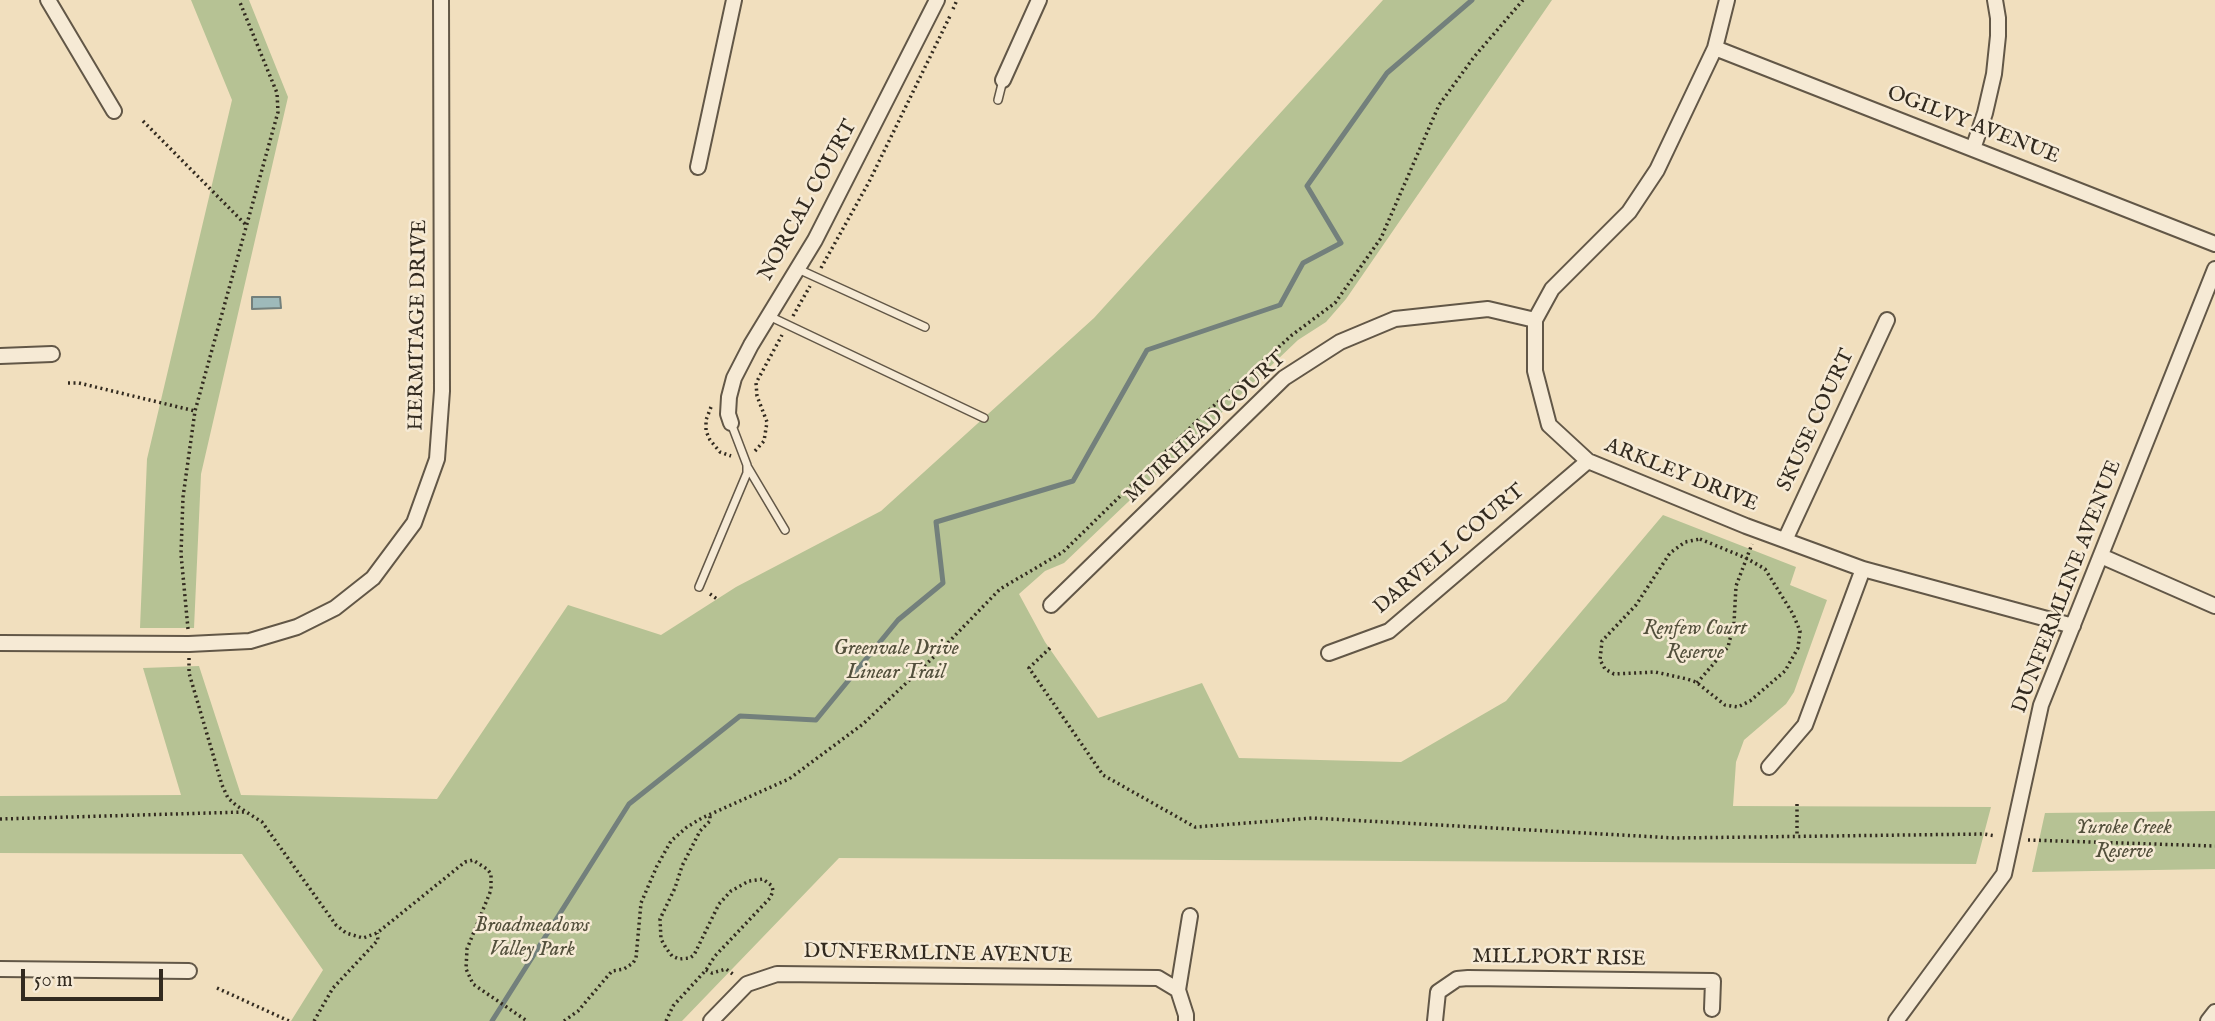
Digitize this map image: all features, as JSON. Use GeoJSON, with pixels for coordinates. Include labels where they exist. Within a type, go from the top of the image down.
{"type":"FeatureCollection","features":[{"type":"Feature","properties":{"kind":"street"},"geometry":{"type":"LineString","coordinates":[[48,0],[114,111]]}},
{"type":"Feature","properties":{"kind":"street","name":"HERMITAGE DRIVE"},"geometry":{"type":"LineString","coordinates":[[0,643],[189,644],[250,640],[297,627],[335,608],[373,578],[414,523],[437,459],[442,391],[441,0]]}},
{"type":"Feature","properties":{"kind":"street"},"geometry":{"type":"LineString","coordinates":[[698,167],[734,0]]}},
{"type":"Feature","properties":{"kind":"street","name":"NORCAL COURT"},"geometry":{"type":"LineString","coordinates":[[731,423],[728,414],[729,397],[734,378],[769,315],[799,269],[937,0]]}},
{"type":"Feature","properties":{"kind":"street"},"geometry":{"type":"LineString","coordinates":[[1003,80],[1040,0]]}},
{"type":"Feature","properties":{"kind":"street","name":"ARKLEY DRIVE"},"geometry":{"type":"LineString","coordinates":[[1727,0],[1715,48],[1657,170],[1629,212],[1552,289],[1535,320],[1535,371],[1549,425],[1588,461],[1746,526],[1863,569],[2073,626]]}},
{"type":"Feature","properties":{"kind":"street"},"geometry":{"type":"LineString","coordinates":[[1972,149],[1985,113],[1994,74],[1998,36],[1995,0]]}},
{"type":"Feature","properties":{"kind":"street","name":"OGILVY AVENUE"},"geometry":{"type":"LineString","coordinates":[[1715,48],[2215,244]]}},
{"type":"Feature","properties":{"kind":"street","name":"DUNFERMLINE AVENUE"},"geometry":{"type":"LineString","coordinates":[[1896,1021],[2004,874],[2041,705],[2215,269]]}},
{"type":"Feature","properties":{"kind":"street","name":"MUIRHEAD COURT"},"geometry":{"type":"LineString","coordinates":[[1051,605],[1284,378],[1340,342],[1395,319],[1488,309],[1535,320]]}},
{"type":"Feature","properties":{"kind":"street","name":"SKUSE COURT"},"geometry":{"type":"LineString","coordinates":[[1785,540],[1887,320]]}},
{"type":"Feature","properties":{"kind":"street"},"geometry":{"type":"LineString","coordinates":[[0,356],[52,354]]}},
{"type":"Feature","properties":{"kind":"street","name":"DARVELL COURT"},"geometry":{"type":"LineString","coordinates":[[1329,653],[1389,631],[1588,461]]}},
{"type":"Feature","properties":{"kind":"street"},"geometry":{"type":"LineString","coordinates":[[2101,556],[2215,606]]}},
{"type":"Feature","properties":{"kind":"street"},"geometry":{"type":"LineString","coordinates":[[1769,767],[1805,725],[1863,569]]}},
{"type":"Feature","properties":{"kind":"street"},"geometry":{"type":"LineString","coordinates":[[1186,1021],[1178,990],[1190,916]]}},
{"type":"Feature","properties":{"kind":"street"},"geometry":{"type":"LineString","coordinates":[[0,969],[189,971]]}},
{"type":"Feature","properties":{"kind":"street","name":"DUNFERMLINE AVENUE"},"geometry":{"type":"LineString","coordinates":[[711,1021],[747,984],[777,974],[1158,978],[1178,990]]}},
{"type":"Feature","properties":{"kind":"street","name":"MILLPORT RISE"},"geometry":{"type":"LineString","coordinates":[[1436,1021],[1438,992],[1457,979],[1716,975],[1712,1009]]}},
{"type":"Feature","properties":{"kind":"street"},"geometry":{"type":"LineString","coordinates":[[2208,1021],[2215,1012]]}},
{"type":"Feature","properties":{"kind":"lane"},"geometry":{"type":"LineString","coordinates":[[998,100],[1003,80]]}},
{"type":"Feature","properties":{"kind":"lane"},"geometry":{"type":"LineString","coordinates":[[799,269],[925,327]]}},
{"type":"Feature","properties":{"kind":"lane"},"geometry":{"type":"LineString","coordinates":[[769,315],[984,418]]}},
{"type":"Feature","properties":{"kind":"lane"},"geometry":{"type":"LineString","coordinates":[[731,423],[747,466],[785,530]]}},
{"type":"Feature","properties":{"kind":"lane"},"geometry":{"type":"LineString","coordinates":[[699,587],[747,473],[747,466]]}},
{"type":"Feature","properties":{"kind":"path"},"geometry":{"type":"LineString","coordinates":[[239,0],[277,93],[278,112],[195,411],[183,496],[181,554],[189,673],[228,798],[268,828],[336,925],[346,933],[360,937],[377,933],[459,866],[473,860],[482,864],[491,874],[491,890],[467,949],[465,963],[473,984],[527,1021]]}},
{"type":"Feature","properties":{"kind":"path"},"geometry":{"type":"LineString","coordinates":[[744,456],[751,454],[764,441],[767,422],[757,396],[756,383],[869,182],[957,0]]}},
{"type":"Feature","properties":{"kind":"path"},"geometry":{"type":"LineString","coordinates":[[564,1021],[578,1011],[612,971],[624,969],[633,963],[636,958],[641,903],[671,842],[687,827],[789,779],[863,723],[940,651],[1000,589],[1063,552],[1197,421],[1292,335],[1335,303],[1381,237],[1439,105],[1474,57],[1523,0]]}},
{"type":"Feature","properties":{"kind":"path"},"geometry":{"type":"LineString","coordinates":[[143,121],[247,226]]}},
{"type":"Feature","properties":{"kind":"path"},"geometry":{"type":"LineString","coordinates":[[68,383],[79,383],[195,411]]}},
{"type":"Feature","properties":{"kind":"path"},"geometry":{"type":"LineString","coordinates":[[1697,683],[1728,647],[1734,623],[1736,586],[1754,538]]}},
{"type":"Feature","properties":{"kind":"path"},"geometry":{"type":"LineString","coordinates":[[1700,539],[1746,558],[1761,565],[1769,573],[1797,622],[1800,637],[1796,654],[1778,679],[1751,701],[1733,707],[1725,705],[1697,683],[1662,672],[1624,675],[1605,669],[1600,660],[1602,641],[1636,605],[1670,554],[1685,542],[1700,539]]}},
{"type":"Feature","properties":{"kind":"path"},"geometry":{"type":"LineString","coordinates":[[1050,648],[1029,667],[1103,775],[1195,827],[1312,818],[1675,838],[1984,834],[2039,842],[2215,846]]}},
{"type":"Feature","properties":{"kind":"path"},"geometry":{"type":"LineString","coordinates":[[1797,804],[1797,837]]}},
{"type":"Feature","properties":{"kind":"path"},"geometry":{"type":"LineString","coordinates":[[0,819],[246,812]]}},
{"type":"Feature","properties":{"kind":"path"},"geometry":{"type":"LineString","coordinates":[[666,1021],[673,1006],[706,970],[715,956],[771,898],[772,886],[763,879],[749,881],[731,891],[719,904],[694,955],[679,959],[666,948],[661,940],[660,919],[682,866],[700,831],[710,821],[710,816]]}},
{"type":"Feature","properties":{"kind":"path"},"geometry":{"type":"LineString","coordinates":[[314,1021],[332,988],[378,940],[377,933]]}},
{"type":"Feature","properties":{"kind":"path"},"geometry":{"type":"LineString","coordinates":[[706,970],[712,973],[726,970],[734,975]]}},
{"type":"Feature","properties":{"kind":"path"},"geometry":{"type":"LineString","coordinates":[[217,988],[289,1021]]}},
{"type":"Feature","properties":{"kind":"green space"},"geometry":{"type":"Polygon","coordinates":[[[191,0],[249,0],[288,97],[201,474],[194,628],[140,628],[147,459],[232,100],[191,0]]]}},
{"type":"Feature","properties":{"kind":"green space"},"geometry":{"type":"Polygon","coordinates":[[[1383,0],[1552,0],[1346,299],[1326,322],[1298,340],[1064,563],[1045,571],[1019,594],[1045,642],[1098,718],[1202,683],[1239,758],[1401,762],[1506,701],[1663,515],[1796,567],[1790,585],[1827,600],[1794,692],[1786,704],[1744,740],[1736,762],[1733,806],[1991,807],[1976,864],[839,858],[682,1021],[291,1021],[323,970],[242,854],[0,853],[0,796],[181,795],[143,668],[199,666],[241,795],[437,799],[568,605],[661,635],[736,587],[881,511],[1094,318],[1383,0]]]}},
{"type":"Feature","properties":{"kind":"green space","name":"Yuroke Creek Reserve"},"geometry":{"type":"Polygon","coordinates":[[[2215,811],[2215,869],[2032,872],[2045,813],[2215,811]]]}},
{"type":"Feature","properties":{"kind":"water"},"geometry":{"type":"Polygon","coordinates":[[[252,297],[280,297],[281,308],[252,309],[252,297]]]}},
{"type":"Feature","properties":{"kind":"waterway"},"geometry":{"type":"LineString","coordinates":[[492,1021],[629,804],[740,716],[816,720],[898,620],[943,583],[936,522],[1073,481],[1147,350],[1280,305],[1303,263],[1341,243],[1307,186],[1387,73],[1472,0]]}},
{"type":"Feature","properties":{"kind":"park label","name":"Renfew Court Reserve"},"geometry":{"type":"Point","coordinates":[1695,642]}},
{"type":"Feature","properties":{"kind":"park label","name":"Greenvale Drive Linear Trail"},"geometry":{"type":"Point","coordinates":[896,662]}},
{"type":"Feature","properties":{"kind":"park label","name":"Broadmeadows Valley Park"},"geometry":{"type":"Point","coordinates":[532,939]}}]}
